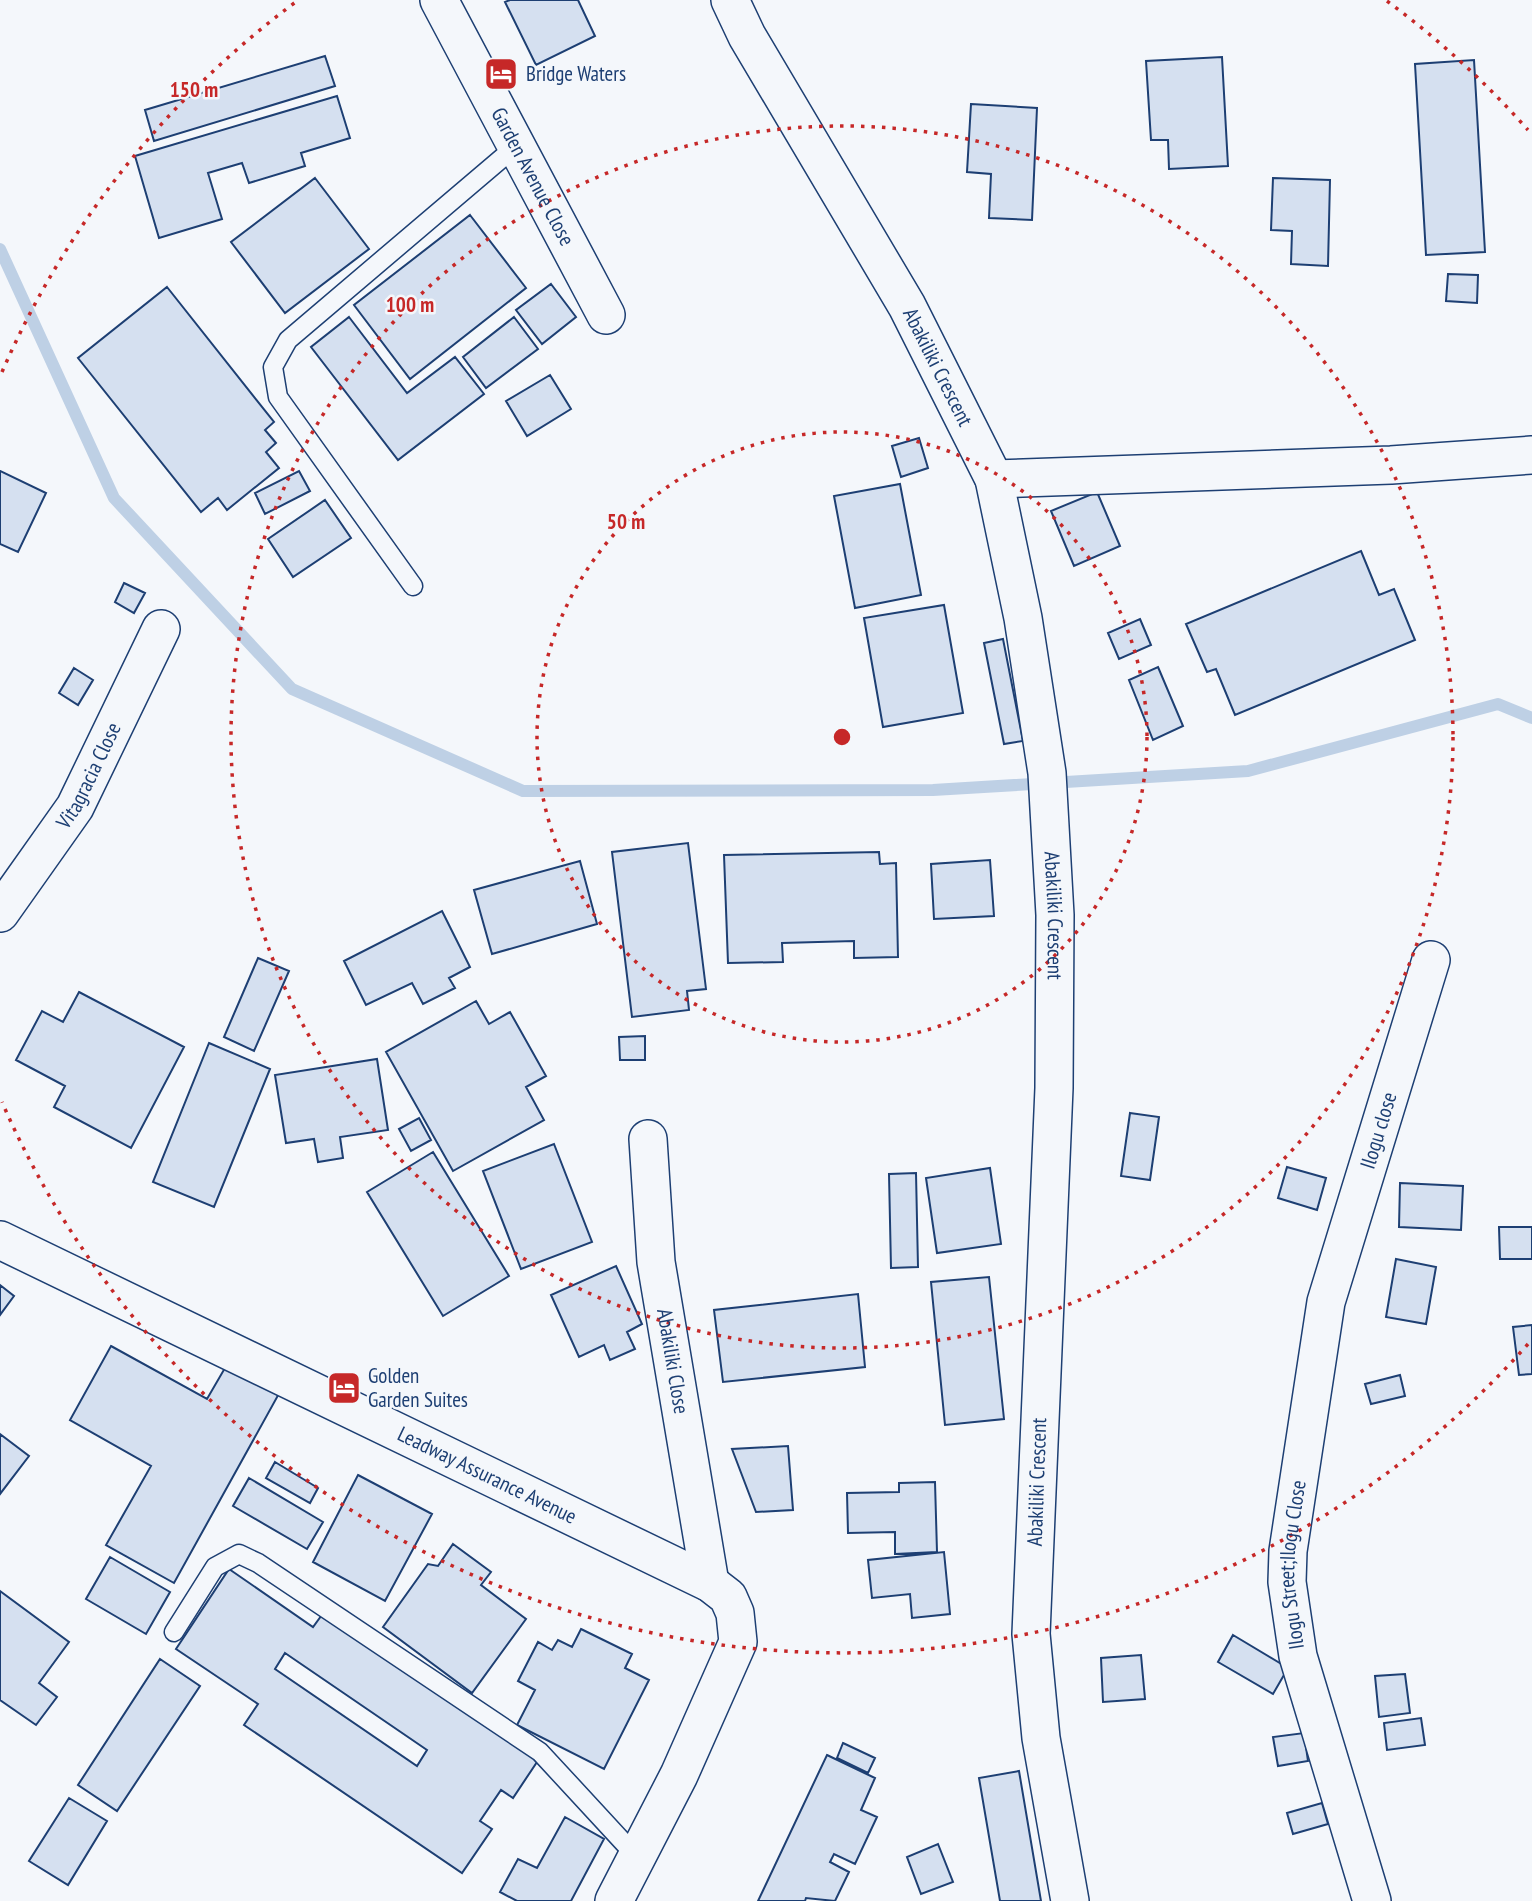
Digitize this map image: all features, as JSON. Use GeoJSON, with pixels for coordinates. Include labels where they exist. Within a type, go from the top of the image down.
{"type":"FeatureCollection","features":[{"type":"Feature","properties":{"kind":"street","name":"Garden Avenue Close"},"geometry":{"type":"LineString","coordinates":[[439,0],[606,315]]}},
{"type":"Feature","properties":{"kind":"street","name":"Abakiliki Crescent"},"geometry":{"type":"LineString","coordinates":[[730,0],[747,36],[907,306],[994,479],[1023,618],[1047,773],[1055,915],[1054,1088],[1031,1634],[1041,1738],[1070,1901]]}},
{"type":"Feature","properties":{"kind":"street"},"geometry":{"type":"LineString","coordinates":[[994,479],[1391,465],[1532,455]]}},
{"type":"Feature","properties":{"kind":"street","name":"Vitagracia Close"},"geometry":{"type":"LineString","coordinates":[[0,913],[75,807],[161,629]]}},
{"type":"Feature","properties":{"kind":"street","name":"Ilogu close"},"geometry":{"type":"LineString","coordinates":[[1326,1302],[1431,960]]}},
{"type":"Feature","properties":{"kind":"street","name":"Abakiliki Close"},"geometry":{"type":"LineString","coordinates":[[648,1139],[656,1262],[710,1583]]}},
{"type":"Feature","properties":{"kind":"street","name":"Leadway Assurance Avenue"},"geometry":{"type":"LineString","coordinates":[[0,1240],[710,1583],[727,1597],[735,1614],[738,1642],[679,1775],[637,1857]]}},
{"type":"Feature","properties":{"kind":"street","name":"Ilogu Street;Ilogu Close"},"geometry":{"type":"LineString","coordinates":[[1326,1302],[1292,1516],[1287,1582],[1298,1656],[1372,1901]]}},
{"type":"Feature","properties":{"kind":"street"},"geometry":{"type":"LineString","coordinates":[[614,1901],[637,1857]]}},
{"type":"Feature","properties":{"kind":"lane"},"geometry":{"type":"LineString","coordinates":[[412,586],[278,397],[273,367],[288,340],[515,147]]}},
{"type":"Feature","properties":{"kind":"lane"},"geometry":{"type":"LineString","coordinates":[[174,1632],[215,1567],[239,1554],[258,1563],[540,1752],[637,1857]]}},
{"type":"Feature","properties":{"kind":"building"},"geometry":{"type":"Polygon","coordinates":[[[578,0],[595,36],[536,65],[505,2],[578,0]]]}},
{"type":"Feature","properties":{"kind":"building"},"geometry":{"type":"Polygon","coordinates":[[[325,56],[335,86],[154,141],[145,110],[325,56]]]}},
{"type":"Feature","properties":{"kind":"building"},"geometry":{"type":"Polygon","coordinates":[[[1222,57],[1228,166],[1169,169],[1168,140],[1151,140],[1146,61],[1222,57]]]}},
{"type":"Feature","properties":{"kind":"building"},"geometry":{"type":"Polygon","coordinates":[[[1474,60],[1485,252],[1426,255],[1415,64],[1474,60]]]}},
{"type":"Feature","properties":{"kind":"building"},"geometry":{"type":"Polygon","coordinates":[[[337,96],[350,138],[301,153],[305,166],[249,183],[242,163],[208,173],[222,219],[159,238],[135,156],[337,96]]]}},
{"type":"Feature","properties":{"kind":"building"},"geometry":{"type":"Polygon","coordinates":[[[971,104],[1037,108],[1032,220],[989,218],[991,174],[967,172],[971,104]]]}},
{"type":"Feature","properties":{"kind":"building"},"geometry":{"type":"Polygon","coordinates":[[[315,178],[369,249],[285,313],[231,242],[315,178]]]}},
{"type":"Feature","properties":{"kind":"building"},"geometry":{"type":"Polygon","coordinates":[[[1273,178],[1330,180],[1328,266],[1291,264],[1292,231],[1271,230],[1273,178]]]}},
{"type":"Feature","properties":{"kind":"building"},"geometry":{"type":"Polygon","coordinates":[[[470,215],[526,288],[410,379],[354,305],[470,215]]]}},
{"type":"Feature","properties":{"kind":"building"},"geometry":{"type":"Polygon","coordinates":[[[1448,274],[1478,275],[1477,303],[1446,301],[1448,274]]]}},
{"type":"Feature","properties":{"kind":"building"},"geometry":{"type":"Polygon","coordinates":[[[551,284],[576,317],[542,344],[516,310],[551,284]]]}},
{"type":"Feature","properties":{"kind":"building"},"geometry":{"type":"Polygon","coordinates":[[[167,287],[274,422],[265,430],[276,443],[266,452],[279,468],[227,510],[218,498],[201,512],[78,358],[167,287]]]}},
{"type":"Feature","properties":{"kind":"building"},"geometry":{"type":"Polygon","coordinates":[[[349,317],[407,393],[455,357],[484,394],[398,460],[311,347],[349,317]]]}},
{"type":"Feature","properties":{"kind":"building"},"geometry":{"type":"Polygon","coordinates":[[[514,317],[538,349],[486,388],[463,357],[514,317]]]}},
{"type":"Feature","properties":{"kind":"building"},"geometry":{"type":"Polygon","coordinates":[[[550,375],[571,409],[527,436],[506,401],[550,375]]]}},
{"type":"Feature","properties":{"kind":"building"},"geometry":{"type":"Polygon","coordinates":[[[919,438],[928,468],[901,477],[892,446],[919,438]]]}},
{"type":"Feature","properties":{"kind":"building"},"geometry":{"type":"Polygon","coordinates":[[[0,471],[46,493],[18,552],[0,544],[0,471]]]}},
{"type":"Feature","properties":{"kind":"building"},"geometry":{"type":"Polygon","coordinates":[[[299,471],[310,491],[265,514],[255,493],[299,471]]]}},
{"type":"Feature","properties":{"kind":"building"},"geometry":{"type":"Polygon","coordinates":[[[900,484],[921,595],[855,608],[834,496],[900,484]]]}},
{"type":"Feature","properties":{"kind":"building"},"geometry":{"type":"Polygon","coordinates":[[[1097,492],[1120,546],[1074,566],[1051,511],[1097,492]]]}},
{"type":"Feature","properties":{"kind":"building"},"geometry":{"type":"Polygon","coordinates":[[[325,500],[351,538],[293,577],[268,539],[325,500]]]}},
{"type":"Feature","properties":{"kind":"building"},"geometry":{"type":"Polygon","coordinates":[[[1361,551],[1379,595],[1394,589],[1415,640],[1235,715],[1216,669],[1207,672],[1186,624],[1361,551]]]}},
{"type":"Feature","properties":{"kind":"building"},"geometry":{"type":"Polygon","coordinates":[[[124,583],[145,593],[134,613],[115,602],[124,583]]]}},
{"type":"Feature","properties":{"kind":"building"},"geometry":{"type":"Polygon","coordinates":[[[944,605],[963,713],[883,727],[864,618],[944,605]]]}},
{"type":"Feature","properties":{"kind":"building"},"geometry":{"type":"Polygon","coordinates":[[[1140,619],[1151,645],[1119,659],[1108,633],[1140,619]]]}},
{"type":"Feature","properties":{"kind":"building"},"geometry":{"type":"Polygon","coordinates":[[[1003,639],[1023,741],[1004,744],[984,643],[1003,639]]]}},
{"type":"Feature","properties":{"kind":"building"},"geometry":{"type":"Polygon","coordinates":[[[1158,667],[1183,726],[1153,740],[1129,680],[1158,667]]]}},
{"type":"Feature","properties":{"kind":"building"},"geometry":{"type":"Polygon","coordinates":[[[74,668],[93,680],[78,705],[59,693],[74,668]]]}},
{"type":"Feature","properties":{"kind":"building"},"geometry":{"type":"Polygon","coordinates":[[[688,843],[706,989],[687,991],[689,1010],[632,1017],[612,852],[688,843]]]}},
{"type":"Feature","properties":{"kind":"building"},"geometry":{"type":"Polygon","coordinates":[[[879,852],[880,864],[896,863],[898,957],[854,958],[854,941],[782,943],[783,962],[728,963],[724,855],[879,852]]]}},
{"type":"Feature","properties":{"kind":"building"},"geometry":{"type":"Polygon","coordinates":[[[990,860],[994,916],[934,919],[931,864],[990,860]]]}},
{"type":"Feature","properties":{"kind":"building"},"geometry":{"type":"Polygon","coordinates":[[[580,861],[597,924],[492,954],[474,890],[580,861]]]}},
{"type":"Feature","properties":{"kind":"building"},"geometry":{"type":"Polygon","coordinates":[[[442,911],[470,967],[449,978],[455,988],[423,1004],[412,983],[366,1005],[344,961],[442,911]]]}},
{"type":"Feature","properties":{"kind":"building"},"geometry":{"type":"Polygon","coordinates":[[[258,958],[289,971],[254,1051],[224,1037],[258,958]]]}},
{"type":"Feature","properties":{"kind":"building"},"geometry":{"type":"Polygon","coordinates":[[[79,992],[184,1047],[131,1148],[54,1107],[65,1086],[16,1060],[42,1011],[63,1022],[79,992]]]}},
{"type":"Feature","properties":{"kind":"building"},"geometry":{"type":"Polygon","coordinates":[[[476,1001],[489,1024],[510,1012],[546,1076],[526,1087],[544,1120],[453,1171],[386,1052],[476,1001]]]}},
{"type":"Feature","properties":{"kind":"building"},"geometry":{"type":"Polygon","coordinates":[[[645,1036],[645,1060],[620,1060],[619,1037],[645,1036]]]}},
{"type":"Feature","properties":{"kind":"building"},"geometry":{"type":"Polygon","coordinates":[[[209,1043],[270,1069],[214,1207],[153,1182],[209,1043]]]}},
{"type":"Feature","properties":{"kind":"building"},"geometry":{"type":"Polygon","coordinates":[[[377,1059],[388,1130],[340,1137],[343,1158],[318,1162],[314,1139],[286,1143],[275,1075],[377,1059]]]}},
{"type":"Feature","properties":{"kind":"building"},"geometry":{"type":"Polygon","coordinates":[[[1130,1113],[1159,1117],[1150,1180],[1121,1176],[1130,1113]]]}},
{"type":"Feature","properties":{"kind":"building"},"geometry":{"type":"Polygon","coordinates":[[[419,1118],[431,1140],[411,1151],[399,1129],[419,1118]]]}},
{"type":"Feature","properties":{"kind":"building"},"geometry":{"type":"Polygon","coordinates":[[[554,1144],[592,1242],[521,1269],[483,1171],[554,1144]]]}},
{"type":"Feature","properties":{"kind":"building"},"geometry":{"type":"Polygon","coordinates":[[[433,1152],[509,1276],[443,1316],[367,1192],[433,1152]]]}},
{"type":"Feature","properties":{"kind":"building"},"geometry":{"type":"Polygon","coordinates":[[[1287,1167],[1326,1178],[1317,1210],[1278,1198],[1287,1167]]]}},
{"type":"Feature","properties":{"kind":"building"},"geometry":{"type":"Polygon","coordinates":[[[990,1168],[1001,1244],[937,1253],[926,1178],[990,1168]]]}},
{"type":"Feature","properties":{"kind":"building"},"geometry":{"type":"Polygon","coordinates":[[[916,1173],[918,1267],[891,1268],[889,1174],[916,1173]]]}},
{"type":"Feature","properties":{"kind":"building"},"geometry":{"type":"Polygon","coordinates":[[[1400,1183],[1463,1186],[1461,1230],[1399,1227],[1400,1183]]]}},
{"type":"Feature","properties":{"kind":"building"},"geometry":{"type":"Polygon","coordinates":[[[1499,1227],[1532,1227],[1532,1259],[1500,1259],[1499,1227]]]}},
{"type":"Feature","properties":{"kind":"building"},"geometry":{"type":"Polygon","coordinates":[[[1396,1259],[1436,1267],[1426,1324],[1386,1317],[1396,1259]]]}},
{"type":"Feature","properties":{"kind":"building"},"geometry":{"type":"Polygon","coordinates":[[[616,1266],[642,1324],[627,1332],[635,1349],[610,1360],[604,1345],[579,1357],[551,1295],[616,1266]]]}},
{"type":"Feature","properties":{"kind":"building"},"geometry":{"type":"Polygon","coordinates":[[[989,1277],[1004,1419],[945,1425],[931,1282],[989,1277]]]}},
{"type":"Feature","properties":{"kind":"building"},"geometry":{"type":"Polygon","coordinates":[[[0,1285],[14,1296],[0,1315],[0,1285]]]}},
{"type":"Feature","properties":{"kind":"building"},"geometry":{"type":"Polygon","coordinates":[[[858,1294],[865,1367],[723,1382],[714,1310],[858,1294]]]}},
{"type":"Feature","properties":{"kind":"building"},"geometry":{"type":"Polygon","coordinates":[[[1532,1325],[1532,1374],[1519,1375],[1513,1327],[1532,1325]]]}},
{"type":"Feature","properties":{"kind":"building"},"geometry":{"type":"Polygon","coordinates":[[[111,1346],[207,1399],[229,1361],[281,1390],[174,1583],[106,1545],[151,1466],[70,1420],[111,1346]]]}},
{"type":"Feature","properties":{"kind":"building"},"geometry":{"type":"Polygon","coordinates":[[[1400,1375],[1405,1396],[1371,1404],[1365,1384],[1400,1375]]]}},
{"type":"Feature","properties":{"kind":"building"},"geometry":{"type":"Polygon","coordinates":[[[0,1434],[29,1456],[0,1494],[0,1434]]]}},
{"type":"Feature","properties":{"kind":"building"},"geometry":{"type":"Polygon","coordinates":[[[788,1446],[793,1510],[756,1512],[732,1449],[788,1446]]]}},
{"type":"Feature","properties":{"kind":"building"},"geometry":{"type":"Polygon","coordinates":[[[275,1462],[318,1488],[310,1503],[266,1478],[275,1462]]]}},
{"type":"Feature","properties":{"kind":"building"},"geometry":{"type":"Polygon","coordinates":[[[358,1475],[432,1514],[385,1601],[313,1562],[358,1475]]]}},
{"type":"Feature","properties":{"kind":"building"},"geometry":{"type":"Polygon","coordinates":[[[249,1478],[323,1522],[307,1549],[233,1506],[249,1478]]]}},
{"type":"Feature","properties":{"kind":"building"},"geometry":{"type":"Polygon","coordinates":[[[935,1482],[937,1552],[895,1554],[895,1532],[848,1533],[847,1493],[899,1492],[899,1483],[935,1482]]]}},
{"type":"Feature","properties":{"kind":"building"},"geometry":{"type":"Polygon","coordinates":[[[453,1544],[491,1572],[481,1585],[526,1619],[472,1693],[383,1627],[428,1564],[438,1566],[453,1544]]]}},
{"type":"Feature","properties":{"kind":"building"},"geometry":{"type":"Polygon","coordinates":[[[944,1552],[950,1614],[912,1618],[910,1594],[872,1598],[868,1560],[944,1552]]]}},
{"type":"Feature","properties":{"kind":"building"},"geometry":{"type":"Polygon","coordinates":[[[110,1557],[170,1592],[146,1634],[86,1599],[110,1557]]]}},
{"type":"Feature","properties":{"kind":"building"},"geometry":{"type":"Polygon","coordinates":[[[229,1569],[313,1627],[324,1612],[539,1759],[513,1798],[501,1790],[480,1821],[492,1829],[462,1873],[244,1725],[258,1704],[176,1649],[229,1569]],[[285,1653],[275,1669],[417,1766],[427,1750],[285,1653]]]}},
{"type":"Feature","properties":{"kind":"building"},"geometry":{"type":"Polygon","coordinates":[[[0,1591],[69,1642],[39,1683],[57,1697],[36,1725],[0,1700],[0,1591]]]}},
{"type":"Feature","properties":{"kind":"building"},"geometry":{"type":"Polygon","coordinates":[[[581,1629],[632,1654],[625,1668],[649,1680],[604,1769],[517,1725],[535,1690],[518,1681],[538,1642],[552,1650],[558,1640],[572,1647],[581,1629]]]}},
{"type":"Feature","properties":{"kind":"building"},"geometry":{"type":"Polygon","coordinates":[[[1233,1635],[1288,1668],[1273,1694],[1218,1662],[1233,1635]]]}},
{"type":"Feature","properties":{"kind":"building"},"geometry":{"type":"Polygon","coordinates":[[[1141,1655],[1145,1699],[1103,1702],[1101,1658],[1141,1655]]]}},
{"type":"Feature","properties":{"kind":"building"},"geometry":{"type":"Polygon","coordinates":[[[160,1659],[200,1686],[117,1811],[78,1785],[160,1659]]]}},
{"type":"Feature","properties":{"kind":"building"},"geometry":{"type":"Polygon","coordinates":[[[1405,1674],[1410,1713],[1379,1717],[1375,1676],[1405,1674]]]}},
{"type":"Feature","properties":{"kind":"building"},"geometry":{"type":"Polygon","coordinates":[[[1421,1718],[1425,1745],[1387,1750],[1384,1723],[1421,1718]]]}},
{"type":"Feature","properties":{"kind":"building"},"geometry":{"type":"Polygon","coordinates":[[[1304,1733],[1308,1761],[1278,1766],[1273,1737],[1304,1733]]]}},
{"type":"Feature","properties":{"kind":"building"},"geometry":{"type":"Polygon","coordinates":[[[843,1743],[875,1758],[868,1773],[837,1758],[843,1743]]]}},
{"type":"Feature","properties":{"kind":"building"},"geometry":{"type":"Polygon","coordinates":[[[827,1755],[875,1778],[861,1810],[877,1817],[855,1864],[834,1854],[830,1862],[849,1872],[835,1901],[806,1898],[805,1901],[758,1901],[827,1755]]]}},
{"type":"Feature","properties":{"kind":"building"},"geometry":{"type":"Polygon","coordinates":[[[1019,1771],[1041,1901],[1000,1901],[979,1778],[1019,1771]]]}},
{"type":"Feature","properties":{"kind":"building"},"geometry":{"type":"Polygon","coordinates":[[[69,1798],[107,1821],[68,1885],[29,1861],[69,1798]]]}},
{"type":"Feature","properties":{"kind":"building"},"geometry":{"type":"Polygon","coordinates":[[[1322,1803],[1328,1824],[1293,1834],[1287,1813],[1322,1803]]]}},
{"type":"Feature","properties":{"kind":"building"},"geometry":{"type":"Polygon","coordinates":[[[565,1817],[604,1839],[571,1901],[517,1901],[500,1892],[518,1859],[537,1868],[565,1817]]]}},
{"type":"Feature","properties":{"kind":"building"},"geometry":{"type":"Polygon","coordinates":[[[938,1844],[953,1882],[921,1894],[907,1857],[938,1844]]]}},
{"type":"Feature","properties":{"kind":"waterway"},"geometry":{"type":"LineString","coordinates":[[0,249],[114,498],[292,689],[523,791],[933,790],[1248,771],[1498,704],[1532,718]]}},
{"type":"Feature","properties":{"kind":"place","name":"Bridge Waters"},"geometry":{"type":"Point","coordinates":[501,74]}},
{"type":"Feature","properties":{"kind":"place","name":"Golden Garden Suites"},"geometry":{"type":"Point","coordinates":[344,1388]}}]}
